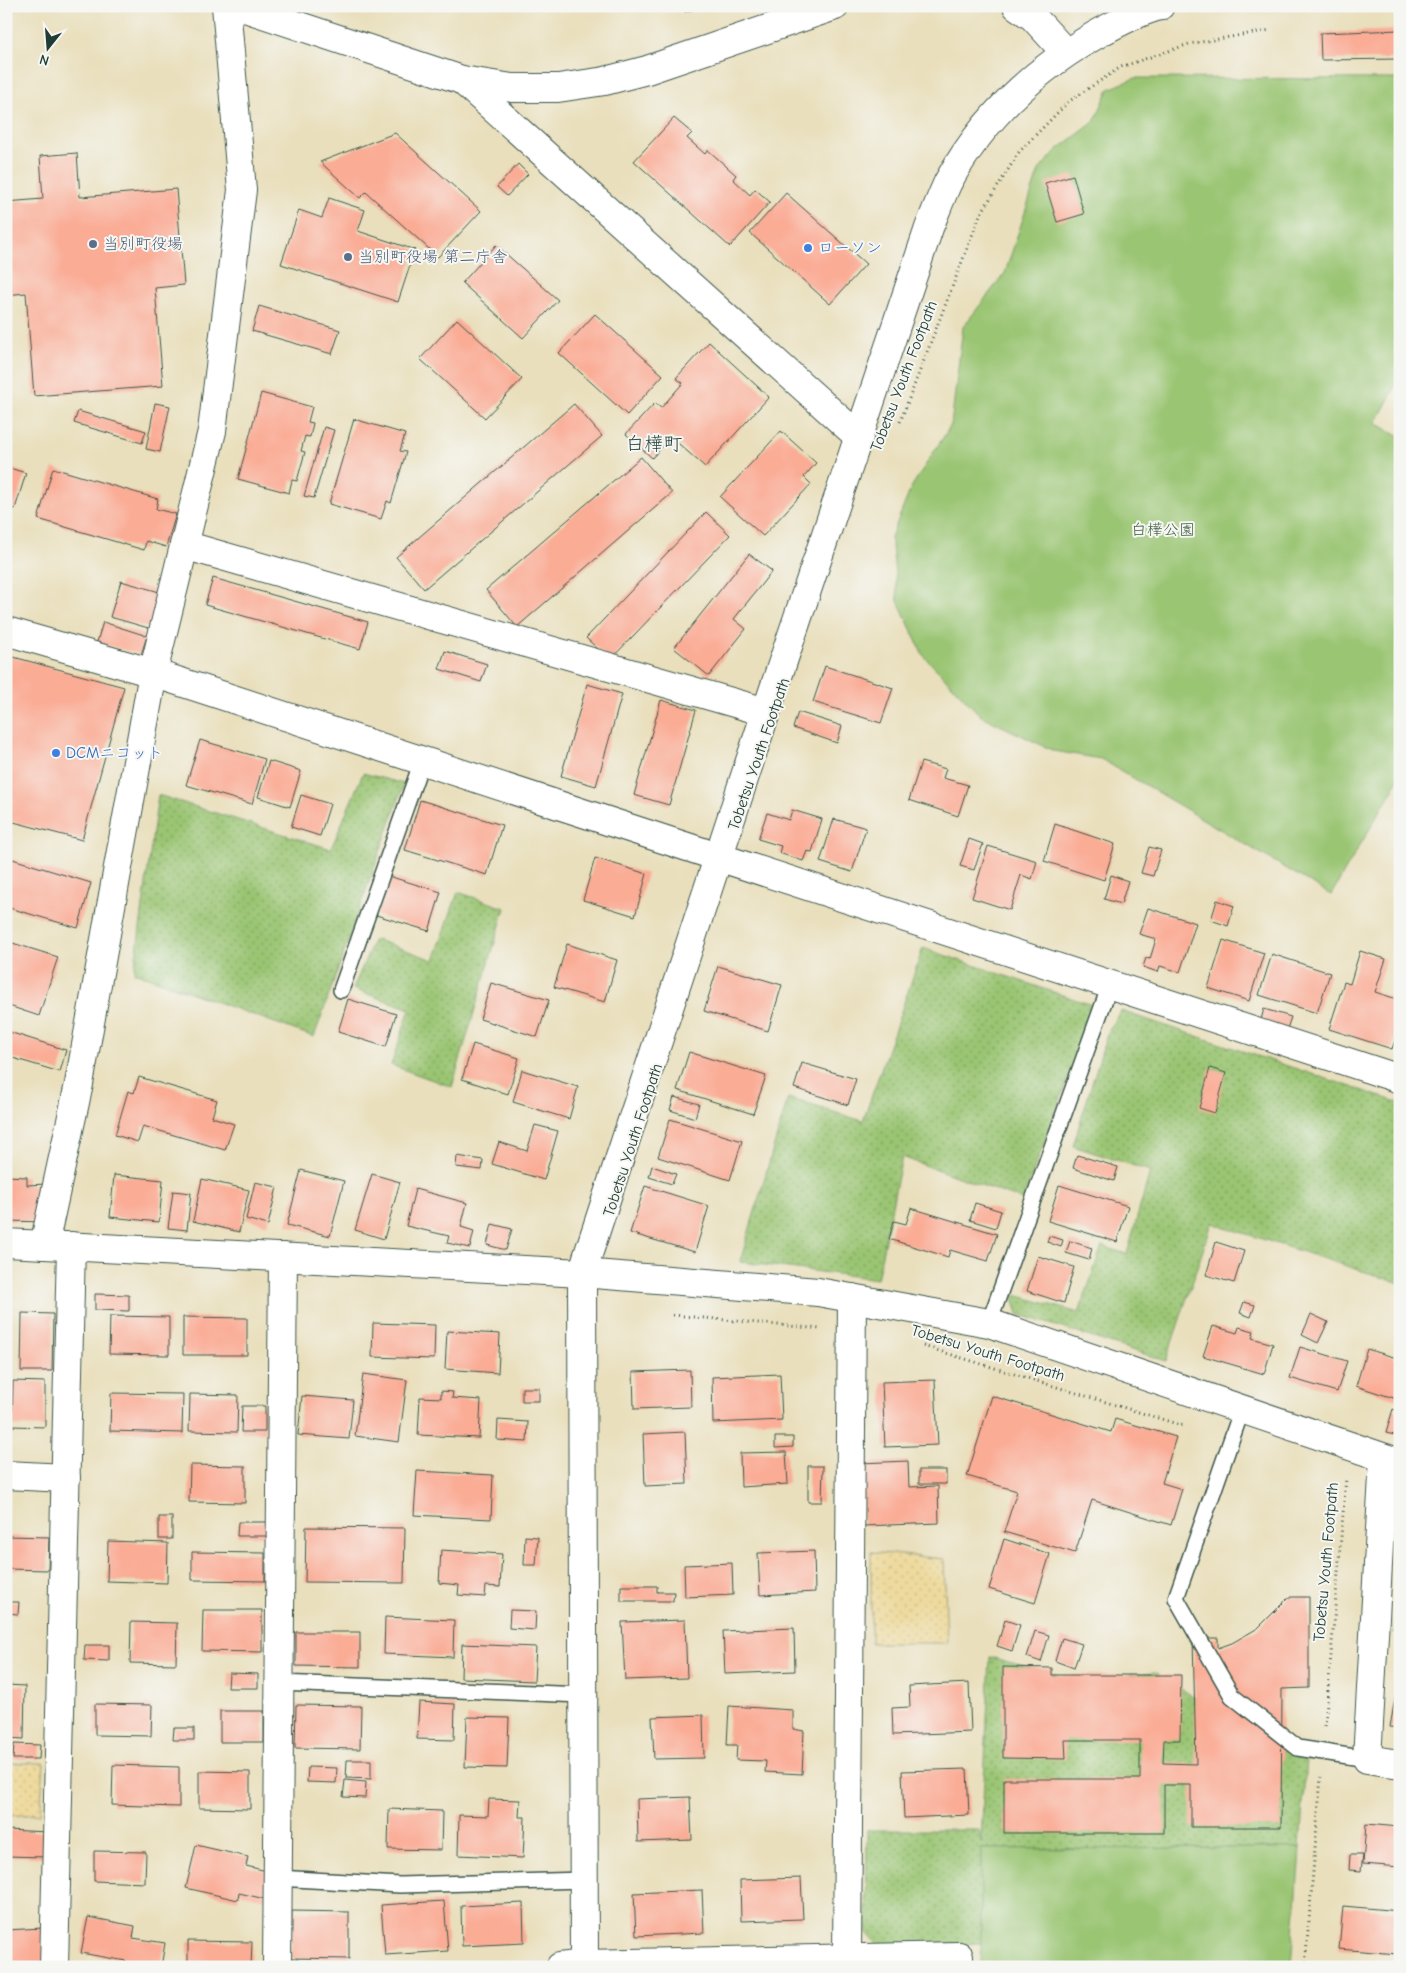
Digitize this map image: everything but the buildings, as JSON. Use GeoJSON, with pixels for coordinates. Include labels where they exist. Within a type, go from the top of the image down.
{"type":"FeatureCollection","features":[{"type":"Feature","properties":{"kind":"street"},"geometry":{"type":"LineString","coordinates":[[54,1967],[66,1478],[58,1246],[79,1084],[152,673],[212,431],[242,190],[226,6]]}},
{"type":"Feature","properties":{"kind":"street"},"geometry":{"type":"LineString","coordinates":[[239,6],[462,80],[512,88],[558,88],[605,81],[646,70],[835,6]]}},
{"type":"Feature","properties":{"kind":"street"},"geometry":{"type":"LineString","coordinates":[[1017,6],[1033,17],[1065,52]]}},
{"type":"Feature","properties":{"kind":"street"},"geometry":{"type":"LineString","coordinates":[[959,1967],[959,1956],[576,1966],[584,1880],[582,1273],[766,712],[929,228],[947,184],[965,154],[988,123],[1022,87],[1065,52],[1116,24],[1160,6]]}},
{"type":"Feature","properties":{"kind":"street"},"geometry":{"type":"LineString","coordinates":[[462,80],[859,437]]}},
{"type":"Feature","properties":{"kind":"street"},"geometry":{"type":"LineString","coordinates":[[184,545],[766,712]]}},
{"type":"Feature","properties":{"kind":"street"},"geometry":{"type":"LineString","coordinates":[[6,631],[152,673],[1400,1079]]}},
{"type":"Feature","properties":{"kind":"street"},"geometry":{"type":"LineString","coordinates":[[6,1243],[582,1273],[818,1292],[988,1322],[1392,1461],[1367,1760],[1400,1764]]}},
{"type":"Feature","properties":{"kind":"street"},"geometry":{"type":"LineString","coordinates":[[277,1967],[283,1257]]}},
{"type":"Feature","properties":{"kind":"street"},"geometry":{"type":"LineString","coordinates":[[847,1958],[852,1298]]}},
{"type":"Feature","properties":{"kind":"street"},"geometry":{"type":"LineString","coordinates":[[6,1475],[66,1478]]}},
{"type":"Feature","properties":{"kind":"lane"},"geometry":{"type":"LineString","coordinates":[[340,990],[422,761]]}},
{"type":"Feature","properties":{"kind":"lane"},"geometry":{"type":"LineString","coordinates":[[988,1322],[1110,985]]}},
{"type":"Feature","properties":{"kind":"lane"},"geometry":{"type":"LineString","coordinates":[[1242,1409],[1176,1598],[1232,1696],[1298,1748],[1367,1760]]}},
{"type":"Feature","properties":{"kind":"lane"},"geometry":{"type":"LineString","coordinates":[[279,1683],[583,1696]]}},
{"type":"Feature","properties":{"kind":"lane"},"geometry":{"type":"LineString","coordinates":[[277,1878],[400,1885],[584,1880]]}},
{"type":"Feature","properties":{"kind":"path","name":"Tobetsu Youth Footpath"},"geometry":{"type":"LineString","coordinates":[[897,431],[980,215],[1019,152],[1068,102],[1121,67],[1189,44],[1271,30]]}},
{"type":"Feature","properties":{"kind":"path"},"geometry":{"type":"LineString","coordinates":[[665,1314],[829,1330]]}},
{"type":"Feature","properties":{"kind":"path","name":"Tobetsu Youth Footpath"},"geometry":{"type":"LineString","coordinates":[[916,1344],[1193,1429]]}},
{"type":"Feature","properties":{"kind":"path","name":"Tobetsu Youth Footpath"},"geometry":{"type":"LineString","coordinates":[[1324,1731],[1346,1476]]}},
{"type":"Feature","properties":{"kind":"path"},"geometry":{"type":"LineString","coordinates":[[1305,1967],[1321,1770]]}},
{"type":"Feature","properties":{"kind":"green space","name":"白樺公園"},"geometry":{"type":"Polygon","coordinates":[[[1135,78],[1400,79],[1400,378],[1376,423],[1400,437],[1400,777],[1331,895],[1101,759],[1054,751],[981,716],[923,655],[898,601],[891,537],[912,486],[951,425],[963,327],[1005,273],[1039,170],[1057,150],[1094,122],[1109,89],[1135,78]]]}},
{"type":"Feature","properties":{"kind":"green space"},"geometry":{"type":"Polygon","coordinates":[[[363,773],[404,784],[314,1037],[134,972],[158,795],[331,849],[363,773]]]}},
{"type":"Feature","properties":{"kind":"green space"},"geometry":{"type":"Polygon","coordinates":[[[458,892],[505,908],[452,1087],[391,1065],[410,1009],[353,989],[374,939],[434,960],[458,892]]]}},
{"type":"Feature","properties":{"kind":"green space"},"geometry":{"type":"Polygon","coordinates":[[[923,948],[1095,1006],[1023,1200],[902,1157],[877,1279],[740,1262],[788,1098],[863,1121],[923,948]]]}},
{"type":"Feature","properties":{"kind":"green space"},"geometry":{"type":"Polygon","coordinates":[[[1121,1011],[1400,1103],[1400,1283],[1212,1223],[1166,1361],[1018,1314],[1012,1294],[1079,1313],[1102,1246],[1127,1254],[1150,1171],[1073,1146],[1107,1034],[1121,1011]]]}},
{"type":"Feature","properties":{"kind":"green space"},"geometry":{"type":"Polygon","coordinates":[[[1400,1566],[1400,1633],[1394,1633],[1400,1566]]]}},
{"type":"Feature","properties":{"kind":"green space"},"geometry":{"type":"Polygon","coordinates":[[[990,1657],[1079,1681],[1155,1672],[1262,1740],[1306,1758],[1300,1848],[981,1849],[981,1943],[879,1946],[866,1932],[867,1830],[979,1830],[981,1843],[990,1657]]]}},
{"type":"Feature","properties":{"kind":"green space"},"geometry":{"type":"Polygon","coordinates":[[[1300,1848],[1292,1967],[981,1967],[981,1849],[1300,1848]]]}},
{"type":"Feature","properties":{"kind":"sand"},"geometry":{"type":"Polygon","coordinates":[[[871,1552],[944,1559],[947,1643],[871,1643],[871,1552]]]}},
{"type":"Feature","properties":{"kind":"sand"},"geometry":{"type":"Polygon","coordinates":[[[6,1756],[7,1763],[44,1763],[40,1814],[6,1816],[6,1756]]]}},
{"type":"Feature","properties":{"kind":"place","name":"当別町役場"},"geometry":{"type":"Point","coordinates":[93,244]}},
{"type":"Feature","properties":{"kind":"place","name":"ローソン"},"geometry":{"type":"Point","coordinates":[808,248]}},
{"type":"Feature","properties":{"kind":"place","name":"当別町役場 第二庁舎"},"geometry":{"type":"Point","coordinates":[348,257]}},
{"type":"Feature","properties":{"kind":"place","name":"DCMニコット"},"geometry":{"type":"Point","coordinates":[56,753]}},
{"type":"Feature","properties":{"kind":"district","name":"白樺町"},"geometry":{"type":"Point","coordinates":[654,444]}}]}
